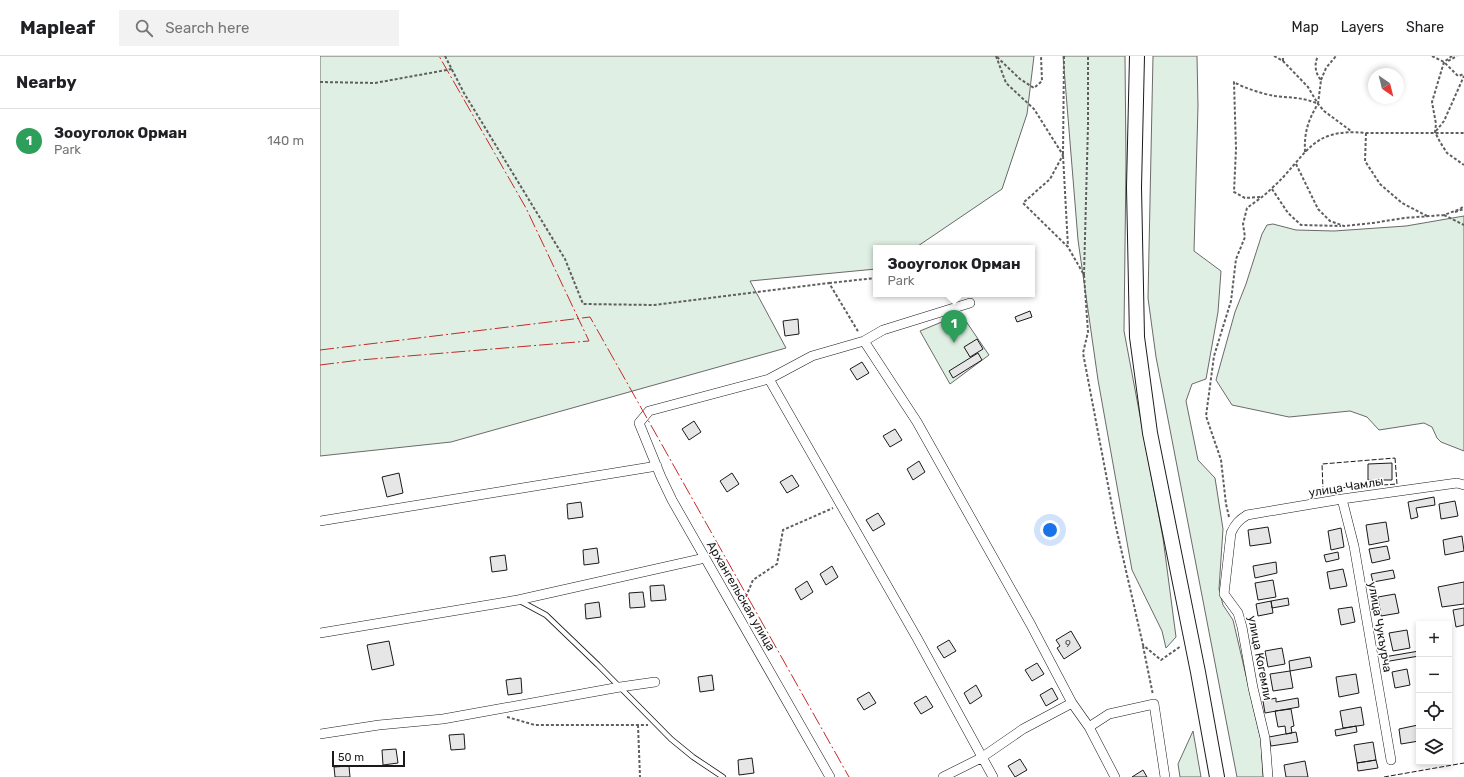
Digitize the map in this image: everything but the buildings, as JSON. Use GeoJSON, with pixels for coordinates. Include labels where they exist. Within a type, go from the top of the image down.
{"type":"FeatureCollection","features":[{"type":"Feature","properties":{"kind":"main road"},"geometry":{"type":"LineString","coordinates":[[1137,56],[1134,187],[1137,336],[1150,433],[1217,777]]}},
{"type":"Feature","properties":{"kind":"street"},"geometry":{"type":"LineString","coordinates":[[970,303],[883,330],[864,341],[812,356],[769,379],[917,638],[981,758],[993,777]]}},
{"type":"Feature","properties":{"kind":"street"},"geometry":{"type":"LineString","coordinates":[[864,341],[917,422],[1031,625],[1072,703],[1089,726],[1115,777]]}},
{"type":"Feature","properties":{"kind":"street","name":"Архангельская улица"},"geometry":{"type":"LineString","coordinates":[[769,379],[649,412],[639,423],[672,500],[830,777]]}},
{"type":"Feature","properties":{"kind":"street"},"geometry":{"type":"LineString","coordinates":[[320,521],[657,466]]}},
{"type":"Feature","properties":{"kind":"street","name":"улица Чамлы"},"geometry":{"type":"LineString","coordinates":[[1234,525],[1247,515],[1342,499],[1457,483],[1464,485]]}},
{"type":"Feature","properties":{"kind":"street","name":"улица Чукъурча"},"geometry":{"type":"LineString","coordinates":[[1342,499],[1354,546],[1391,760]]}},
{"type":"Feature","properties":{"kind":"street","name":"улица Когемли"},"geometry":{"type":"LineString","coordinates":[[1234,525],[1231,533],[1224,594],[1238,613],[1242,627],[1264,738],[1268,777]]}},
{"type":"Feature","properties":{"kind":"street"},"geometry":{"type":"LineString","coordinates":[[320,633],[518,600],[705,558]]}},
{"type":"Feature","properties":{"kind":"street"},"geometry":{"type":"LineString","coordinates":[[320,734],[379,725],[443,719],[655,682]]}},
{"type":"Feature","properties":{"kind":"street"},"geometry":{"type":"LineString","coordinates":[[943,777],[981,758],[1023,729],[1072,703]]}},
{"type":"Feature","properties":{"kind":"street"},"geometry":{"type":"LineString","coordinates":[[1089,726],[1109,714],[1154,704],[1165,777]]}},
{"type":"Feature","properties":{"kind":"lane"},"geometry":{"type":"LineString","coordinates":[[518,600],[546,615],[671,739],[693,757],[723,777]]}},
{"type":"Feature","properties":{"kind":"path"},"geometry":{"type":"LineString","coordinates":[[445,56],[464,93],[566,259],[583,304],[654,305],[829,282],[873,278]]}},
{"type":"Feature","properties":{"kind":"path"},"geometry":{"type":"LineString","coordinates":[[1041,56],[1042,81],[1034,88],[1020,79],[996,56],[1006,83],[1034,109],[1063,155]]}},
{"type":"Feature","properties":{"kind":"path"},"geometry":{"type":"LineString","coordinates":[[1064,56],[1063,155],[1068,247]]}},
{"type":"Feature","properties":{"kind":"path"},"geometry":{"type":"LineString","coordinates":[[1088,56],[1088,133],[1084,275],[1088,332],[1083,353],[1116,527],[1143,645],[1154,704]]}},
{"type":"Feature","properties":{"kind":"path"},"geometry":{"type":"LineString","coordinates":[[1274,56],[1283,62],[1308,87],[1324,111],[1350,131]]}},
{"type":"Feature","properties":{"kind":"path"},"geometry":{"type":"LineString","coordinates":[[1283,62],[1284,56]]}},
{"type":"Feature","properties":{"kind":"path"},"geometry":{"type":"LineString","coordinates":[[1318,56],[1315,64],[1319,77],[1322,80]]}},
{"type":"Feature","properties":{"kind":"path"},"geometry":{"type":"LineString","coordinates":[[1305,152],[1305,136],[1312,113],[1318,104],[1322,80],[1326,68],[1336,56]]}},
{"type":"Feature","properties":{"kind":"path"},"geometry":{"type":"LineString","coordinates":[[1432,56],[1444,62],[1458,76],[1464,75]]}},
{"type":"Feature","properties":{"kind":"path"},"geometry":{"type":"LineString","coordinates":[[1452,56],[1444,62],[1432,102],[1436,124],[1435,132],[1447,153],[1464,165]]}},
{"type":"Feature","properties":{"kind":"path"},"geometry":{"type":"LineString","coordinates":[[1444,62],[1457,56]]}},
{"type":"Feature","properties":{"kind":"path"},"geometry":{"type":"LineString","coordinates":[[320,82],[375,83],[452,69]]}},
{"type":"Feature","properties":{"kind":"path"},"geometry":{"type":"LineString","coordinates":[[1435,132],[1444,121],[1464,75]]}},
{"type":"Feature","properties":{"kind":"path"},"geometry":{"type":"LineString","coordinates":[[1261,197],[1245,198],[1234,192],[1236,149],[1234,82],[1242,87],[1274,96],[1310,100],[1318,104]]}},
{"type":"Feature","properties":{"kind":"path"},"geometry":{"type":"LineString","coordinates":[[1234,525],[1228,515],[1221,460],[1206,416],[1214,356],[1231,301],[1236,259],[1245,237],[1243,224],[1247,208],[1272,189],[1314,143],[1332,134],[1350,131],[1366,133],[1464,133]]}},
{"type":"Feature","properties":{"kind":"path"},"geometry":{"type":"LineString","coordinates":[[1366,133],[1366,161],[1380,184],[1402,203],[1428,216]]}},
{"type":"Feature","properties":{"kind":"path"},"geometry":{"type":"LineString","coordinates":[[1063,155],[1050,179],[1023,203],[1068,247],[1084,275]]}},
{"type":"Feature","properties":{"kind":"path"},"geometry":{"type":"LineString","coordinates":[[1296,164],[1318,209],[1330,221],[1344,226]]}},
{"type":"Feature","properties":{"kind":"path"},"geometry":{"type":"LineString","coordinates":[[1272,189],[1288,213],[1301,225],[1344,226],[1404,218],[1444,215],[1464,209]]}},
{"type":"Feature","properties":{"kind":"path"},"geometry":{"type":"LineString","coordinates":[[1444,215],[1464,206]]}},
{"type":"Feature","properties":{"kind":"path"},"geometry":{"type":"LineString","coordinates":[[1444,215],[1464,225]]}},
{"type":"Feature","properties":{"kind":"path"},"geometry":{"type":"LineString","coordinates":[[829,282],[864,341]]}},
{"type":"Feature","properties":{"kind":"path"},"geometry":{"type":"LineString","coordinates":[[738,616],[753,580],[777,564],[783,530],[841,504]]}},
{"type":"Feature","properties":{"kind":"path"},"geometry":{"type":"LineString","coordinates":[[1143,645],[1161,660],[1183,644],[1191,642]]}},
{"type":"Feature","properties":{"kind":"path"},"geometry":{"type":"LineString","coordinates":[[488,711],[535,725],[657,725]]}},
{"type":"Feature","properties":{"kind":"path"},"geometry":{"type":"LineString","coordinates":[[638,725],[640,777]]}},
{"type":"Feature","properties":{"kind":"green space"},"geometry":{"type":"Polygon","coordinates":[[[320,56],[1034,56],[1027,114],[1002,189],[919,245],[873,245],[873,269],[750,281],[786,348],[451,442],[320,456],[320,56]]]}},
{"type":"Feature","properties":{"kind":"green space"},"geometry":{"type":"Polygon","coordinates":[[[1063,56],[1125,56],[1126,162],[1124,331],[1163,538],[1176,637],[1166,648],[1162,631],[1132,570],[1098,380],[1078,240],[1063,56]]]}},
{"type":"Feature","properties":{"kind":"green space"},"geometry":{"type":"Polygon","coordinates":[[[1153,56],[1197,56],[1198,106],[1194,251],[1221,271],[1218,312],[1206,379],[1192,384],[1186,401],[1198,460],[1215,478],[1223,529],[1219,589],[1223,605],[1233,620],[1261,740],[1263,777],[1237,777],[1156,357],[1148,298],[1153,56]]]}},
{"type":"Feature","properties":{"kind":"green space"},"geometry":{"type":"Polygon","coordinates":[[[1464,216],[1464,451],[1441,442],[1437,438],[1432,427],[1424,423],[1379,430],[1367,417],[1350,411],[1289,417],[1232,405],[1216,380],[1235,312],[1246,284],[1262,234],[1267,225],[1273,224],[1296,230],[1334,231],[1406,226],[1464,216]]]}},
{"type":"Feature","properties":{"kind":"green space"},"geometry":{"type":"Polygon","coordinates":[[[961,314],[989,355],[950,384],[920,331],[961,314]]]}},
{"type":"Feature","properties":{"kind":"green space"},"geometry":{"type":"Polygon","coordinates":[[[1193,731],[1201,777],[1180,777],[1178,764],[1193,731]]]}},
{"type":"Feature","properties":{"kind":"fence"},"geometry":{"type":"LineString","coordinates":[[1395,458],[1397,484],[1323,489],[1322,464],[1395,458]]}},
{"type":"Feature","properties":{"kind":"fence"},"geometry":{"type":"LineString","coordinates":[[1384,777],[1464,763]]}},
{"type":"Feature","properties":{"kind":"power"},"geometry":{"type":"LineString","coordinates":[[320,365],[360,360],[589,341],[526,208],[439,56]]}},
{"type":"Feature","properties":{"kind":"power"},"geometry":{"type":"LineString","coordinates":[[320,350],[590,317],[849,777]]}},
{"type":"Feature","properties":{"kind":"place","name":"Зооуголок Орман"},"geometry":{"type":"Point","coordinates":[954,343]}}]}
